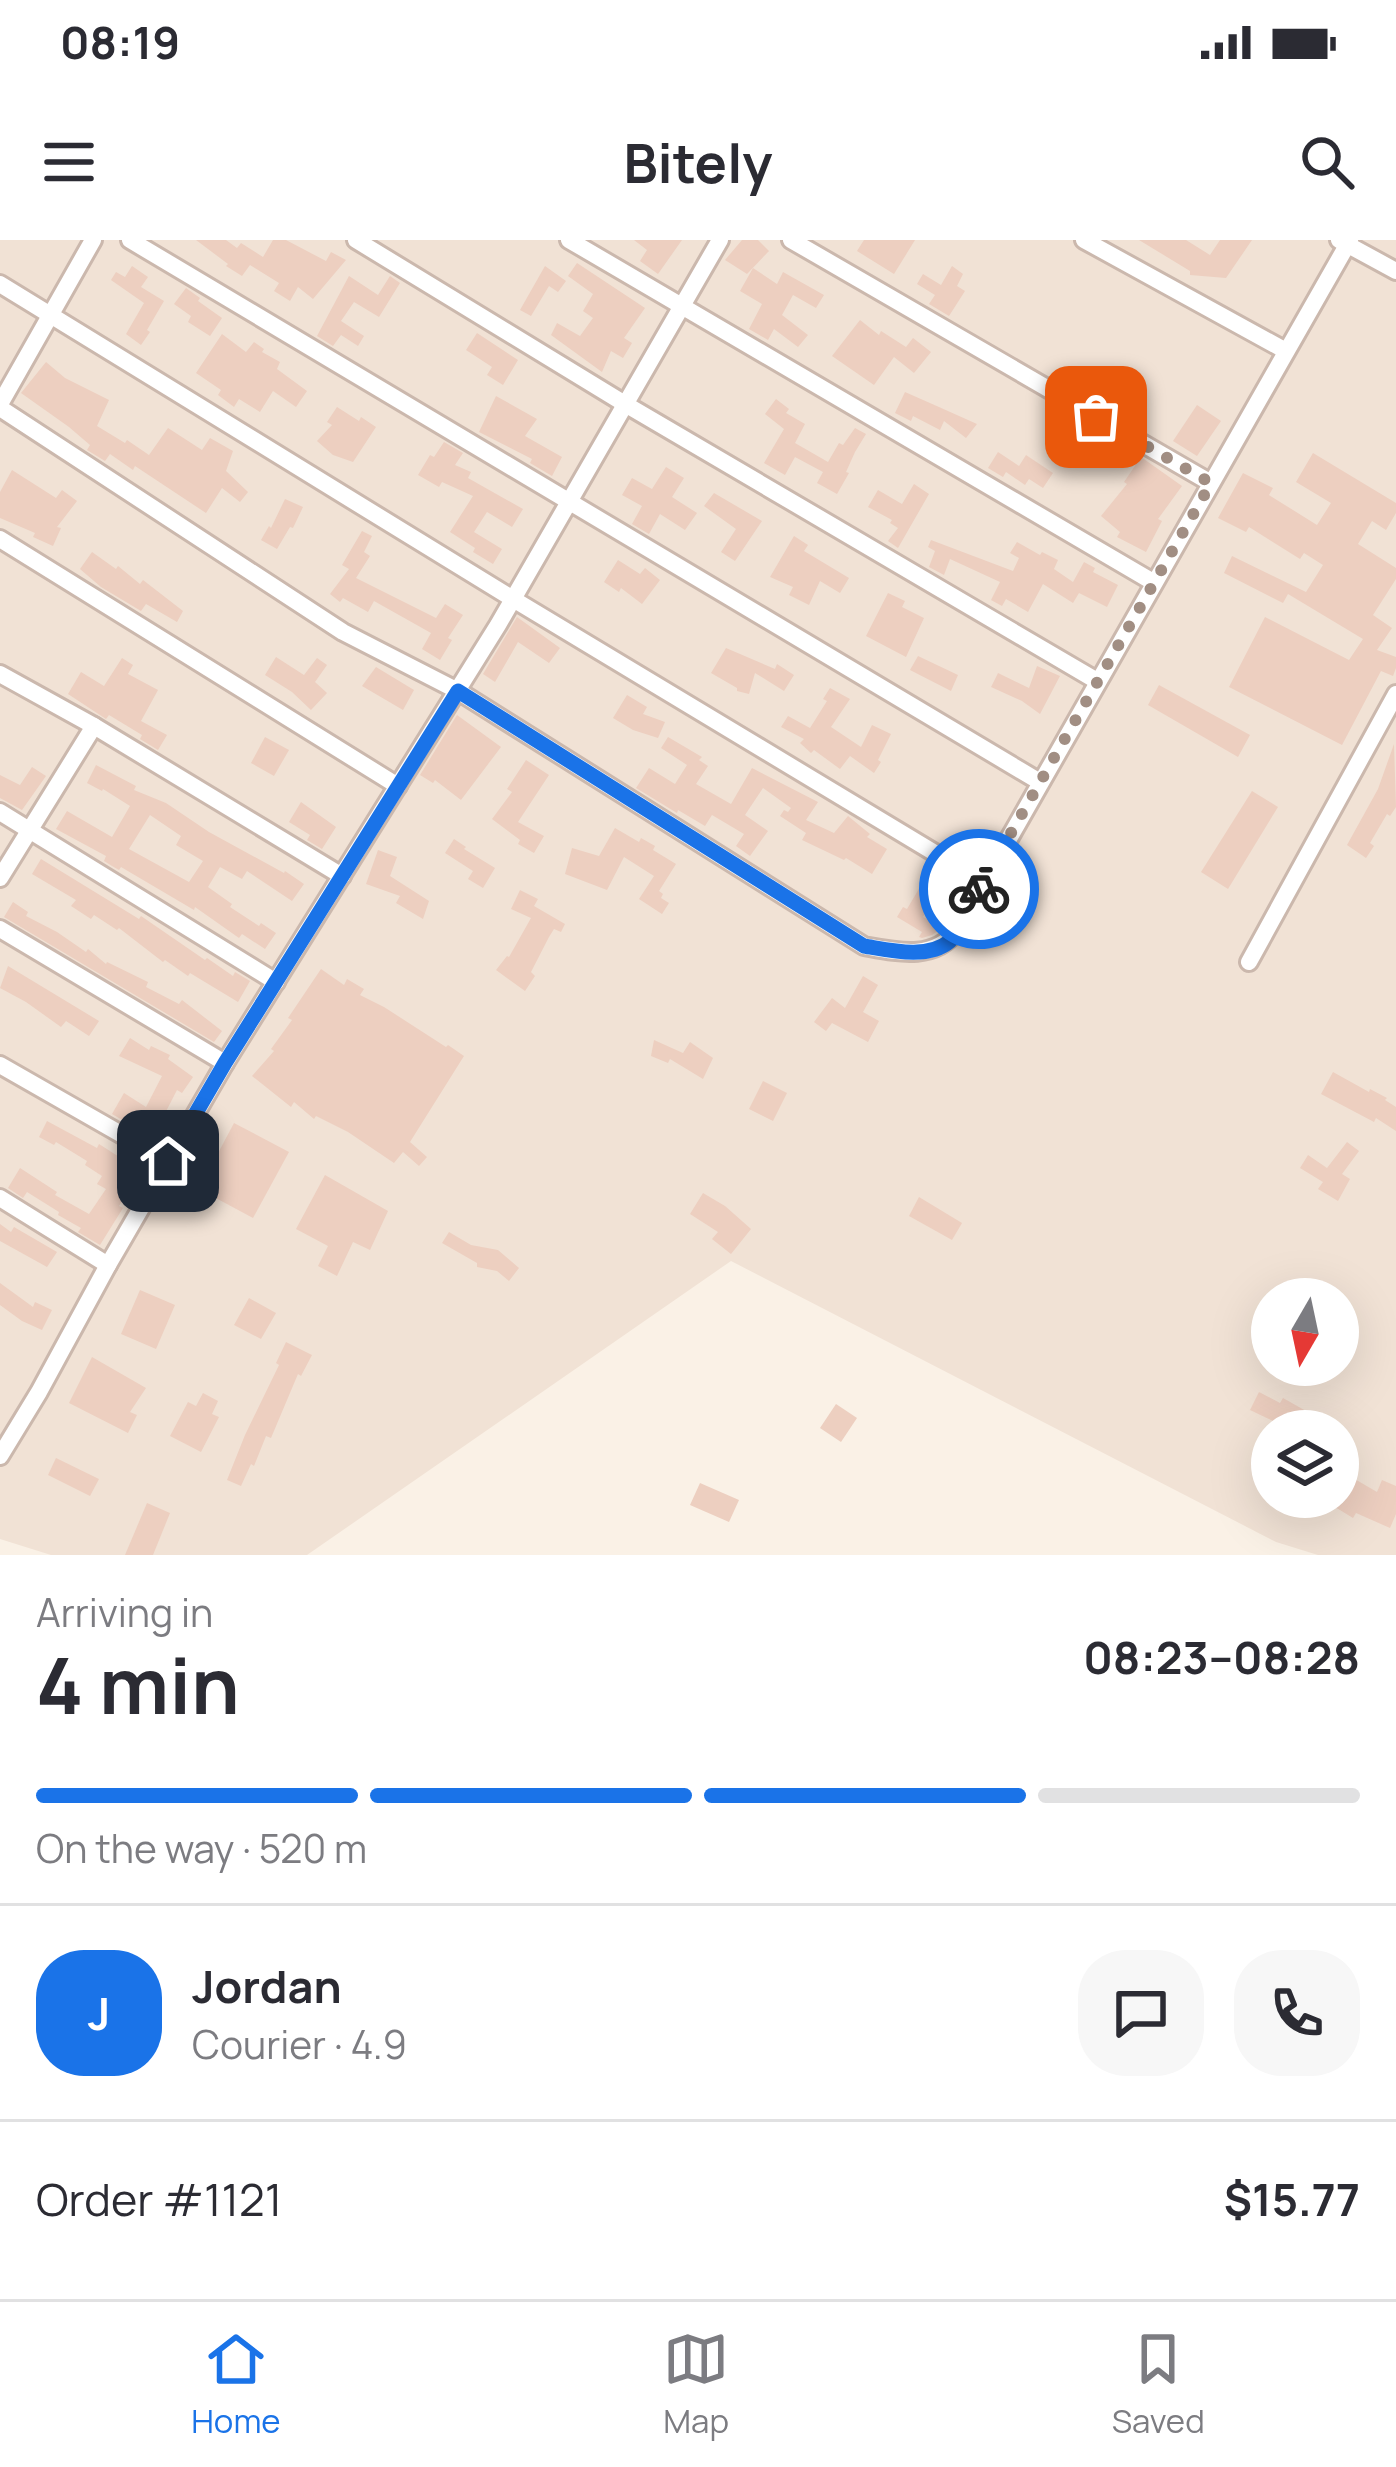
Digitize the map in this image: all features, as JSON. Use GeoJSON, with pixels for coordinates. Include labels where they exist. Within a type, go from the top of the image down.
{"type":"FeatureCollection","features":[{"type":"Feature","properties":{"kind":"street"},"geometry":{"type":"LineString","coordinates":[[93,240],[0,406],[344,632],[458,691],[864,946],[900,952],[929,951],[948,943],[1345,242],[1396,272]]}},
{"type":"Feature","properties":{"kind":"street"},"geometry":{"type":"LineString","coordinates":[[130,240],[1040,782]]}},
{"type":"Feature","properties":{"kind":"street"},"geometry":{"type":"LineString","coordinates":[[356,240],[1097,681]]}},
{"type":"Feature","properties":{"kind":"street"},"geometry":{"type":"LineString","coordinates":[[569,240],[1153,582]]}},
{"type":"Feature","properties":{"kind":"street"},"geometry":{"type":"LineString","coordinates":[[0,1456],[225,1063],[458,691],[719,240]]}},
{"type":"Feature","properties":{"kind":"street"},"geometry":{"type":"LineString","coordinates":[[791,240],[1211,483]]}},
{"type":"Feature","properties":{"kind":"street"},"geometry":{"type":"LineString","coordinates":[[1084,240],[1286,351]]}},
{"type":"Feature","properties":{"kind":"street"},"geometry":{"type":"LineString","coordinates":[[0,284],[983,882]]}},
{"type":"Feature","properties":{"kind":"street"},"geometry":{"type":"LineString","coordinates":[[0,539],[398,786]]}},
{"type":"Feature","properties":{"kind":"street"},"geometry":{"type":"LineString","coordinates":[[0,674],[342,876]]}},
{"type":"Feature","properties":{"kind":"street"},"geometry":{"type":"LineString","coordinates":[[1249,962],[1396,694]]}},
{"type":"Feature","properties":{"kind":"street"},"geometry":{"type":"LineString","coordinates":[[0,878],[94,726]]}},
{"type":"Feature","properties":{"kind":"street"},"geometry":{"type":"LineString","coordinates":[[0,812],[276,982]]}},
{"type":"Feature","properties":{"kind":"street"},"geometry":{"type":"LineString","coordinates":[[0,929],[225,1063]]}},
{"type":"Feature","properties":{"kind":"street"},"geometry":{"type":"LineString","coordinates":[[0,1066],[168,1161]]}},
{"type":"Feature","properties":{"kind":"street"},"geometry":{"type":"LineString","coordinates":[[0,1198],[108,1265]]}},
{"type":"Feature","properties":{"kind":"shaded area"},"geometry":{"type":"Polygon","coordinates":[[[0,240],[1396,240],[1396,1555],[1318,1555],[1276,1542],[731,1261],[307,1555],[51,1555],[0,1539],[0,240]]]}},
{"type":"Feature","properties":{"kind":"building"},"geometry":{"type":"Polygon","coordinates":[[[196,240],[226,240],[237,248],[241,243],[263,257],[273,240],[286,240],[326,261],[331,252],[346,260],[313,299],[298,287],[290,301],[274,291],[279,283],[250,265],[242,276],[196,240]]]}},
{"type":"Feature","properties":{"kind":"building"},"geometry":{"type":"Polygon","coordinates":[[[634,240],[682,240],[658,274],[640,261],[647,250],[634,240]]]}},
{"type":"Feature","properties":{"kind":"building"},"geometry":{"type":"Polygon","coordinates":[[[742,240],[758,240],[769,251],[747,274],[725,260],[742,240]]]}},
{"type":"Feature","properties":{"kind":"building"},"geometry":{"type":"Polygon","coordinates":[[[864,240],[915,240],[894,274],[857,251],[864,240]]]}},
{"type":"Feature","properties":{"kind":"building"},"geometry":{"type":"Polygon","coordinates":[[[1139,240],[1186,240],[1210,255],[1220,240],[1252,240],[1226,278],[1190,275],[1139,240]]]}},
{"type":"Feature","properties":{"kind":"building"},"geometry":{"type":"Polygon","coordinates":[[[577,263],[645,308],[624,338],[632,343],[623,358],[611,351],[602,372],[551,335],[557,323],[580,336],[593,318],[583,311],[593,294],[568,276],[577,263]]]}},
{"type":"Feature","properties":{"kind":"building"},"geometry":{"type":"Polygon","coordinates":[[[132,266],[148,277],[141,287],[164,301],[141,345],[126,334],[144,303],[111,280],[116,272],[125,277],[132,266]]]}},
{"type":"Feature","properties":{"kind":"building"},"geometry":{"type":"Polygon","coordinates":[[[545,266],[566,281],[558,292],[549,286],[531,316],[520,310],[545,266]]]}},
{"type":"Feature","properties":{"kind":"building"},"geometry":{"type":"Polygon","coordinates":[[[952,266],[963,274],[957,286],[965,291],[949,316],[929,304],[935,295],[917,284],[923,274],[941,285],[952,266]]]}},
{"type":"Feature","properties":{"kind":"building"},"geometry":{"type":"Polygon","coordinates":[[[753,268],[777,284],[783,272],[824,295],[816,308],[793,295],[782,315],[808,335],[798,347],[774,329],[768,340],[749,329],[762,304],[740,291],[753,268]]]}},
{"type":"Feature","properties":{"kind":"building"},"geometry":{"type":"Polygon","coordinates":[[[349,276],[378,295],[390,276],[400,283],[379,317],[354,302],[341,321],[364,336],[358,346],[341,335],[333,346],[317,336],[349,276]]]}},
{"type":"Feature","properties":{"kind":"building"},"geometry":{"type":"Polygon","coordinates":[[[186,288],[222,318],[210,336],[188,322],[191,316],[174,304],[186,288]]]}},
{"type":"Feature","properties":{"kind":"building"},"geometry":{"type":"Polygon","coordinates":[[[860,320],[879,335],[881,331],[906,347],[913,338],[931,352],[914,373],[894,357],[874,385],[832,356],[860,320]]]}},
{"type":"Feature","properties":{"kind":"building"},"geometry":{"type":"Polygon","coordinates":[[[477,333],[518,360],[503,385],[487,375],[492,367],[466,350],[477,333]]]}},
{"type":"Feature","properties":{"kind":"building"},"geometry":{"type":"Polygon","coordinates":[[[222,334],[246,352],[254,342],[280,362],[277,369],[307,391],[296,407],[273,391],[260,412],[239,399],[234,407],[218,395],[221,390],[196,373],[222,334]]]}},
{"type":"Feature","properties":{"kind":"building"},"geometry":{"type":"Polygon","coordinates":[[[46,362],[65,378],[109,400],[97,426],[149,455],[168,428],[202,450],[210,438],[233,451],[226,471],[248,492],[240,502],[222,488],[206,513],[135,466],[133,470],[110,454],[105,461],[87,450],[90,445],[21,393],[46,362]]]}},
{"type":"Feature","properties":{"kind":"building"},"geometry":{"type":"Polygon","coordinates":[[[905,392],[977,424],[966,438],[944,421],[940,430],[913,416],[911,421],[895,413],[905,392]]]}},
{"type":"Feature","properties":{"kind":"building"},"geometry":{"type":"Polygon","coordinates":[[[496,396],[537,419],[525,436],[562,457],[552,476],[530,463],[532,459],[479,432],[496,396]]]}},
{"type":"Feature","properties":{"kind":"building"},"geometry":{"type":"Polygon","coordinates":[[[776,399],[789,409],[786,413],[805,424],[795,443],[828,462],[855,428],[866,434],[837,494],[817,483],[823,472],[795,457],[785,475],[764,463],[784,429],[765,414],[776,399]]]}},
{"type":"Feature","properties":{"kind":"building"},"geometry":{"type":"Polygon","coordinates":[[[1197,405],[1221,421],[1197,456],[1173,441],[1197,405]]]}},
{"type":"Feature","properties":{"kind":"building"},"geometry":{"type":"Polygon","coordinates":[[[337,407],[376,427],[353,462],[333,455],[317,441],[332,425],[327,422],[337,407]]]}},
{"type":"Feature","properties":{"kind":"building"},"geometry":{"type":"Polygon","coordinates":[[[444,442],[463,453],[455,465],[471,472],[468,478],[523,509],[512,527],[487,512],[474,532],[502,549],[493,564],[450,532],[473,496],[442,482],[439,487],[418,475],[444,442]]]}},
{"type":"Feature","properties":{"kind":"building"},"geometry":{"type":"Polygon","coordinates":[[[998,452],[1019,466],[1026,455],[1053,473],[1043,488],[1029,479],[1025,485],[1006,472],[1003,477],[988,468],[998,452]]]}},
{"type":"Feature","properties":{"kind":"building"},"geometry":{"type":"Polygon","coordinates":[[[1313,453],[1396,503],[1386,530],[1372,521],[1358,544],[1396,568],[1396,579],[1373,615],[1392,628],[1377,650],[1396,657],[1396,668],[1393,676],[1381,671],[1342,745],[1229,687],[1265,617],[1349,660],[1363,639],[1288,594],[1283,603],[1224,573],[1232,556],[1306,592],[1323,565],[1304,553],[1300,559],[1249,527],[1246,532],[1218,518],[1243,473],[1273,488],[1269,495],[1317,525],[1331,503],[1296,482],[1313,453]]]}},
{"type":"Feature","properties":{"kind":"building"},"geometry":{"type":"Polygon","coordinates":[[[1141,457],[1182,486],[1158,519],[1162,521],[1146,552],[1117,537],[1120,532],[1101,516],[1141,457]]]}},
{"type":"Feature","properties":{"kind":"building"},"geometry":{"type":"Polygon","coordinates":[[[666,467],[684,478],[672,497],[697,513],[685,530],[660,514],[649,534],[632,524],[642,506],[622,495],[632,478],[652,489],[666,467]]]}},
{"type":"Feature","properties":{"kind":"building"},"geometry":{"type":"Polygon","coordinates":[[[12,470],[56,498],[62,490],[77,501],[57,527],[61,528],[53,546],[0,518],[0,492],[12,470]]]}},
{"type":"Feature","properties":{"kind":"building"},"geometry":{"type":"Polygon","coordinates":[[[914,484],[929,494],[898,548],[888,541],[898,528],[868,507],[878,490],[902,504],[914,484]]]}},
{"type":"Feature","properties":{"kind":"building"},"geometry":{"type":"Polygon","coordinates":[[[714,493],[762,521],[735,561],[721,552],[736,529],[704,506],[714,493]]]}},
{"type":"Feature","properties":{"kind":"building"},"geometry":{"type":"Polygon","coordinates":[[[285,499],[303,507],[277,549],[261,540],[285,499]]]}},
{"type":"Feature","properties":{"kind":"building"},"geometry":{"type":"Polygon","coordinates":[[[362,531],[372,536],[364,552],[370,556],[356,578],[436,618],[445,604],[463,615],[440,660],[422,649],[431,633],[374,601],[368,612],[330,594],[349,569],[342,565],[362,531]]]}},
{"type":"Feature","properties":{"kind":"building"},"geometry":{"type":"Polygon","coordinates":[[[794,536],[808,545],[804,551],[849,578],[840,593],[820,581],[809,605],[789,595],[793,587],[770,577],[794,536]]]}},
{"type":"Feature","properties":{"kind":"building"},"geometry":{"type":"Polygon","coordinates":[[[931,540],[1013,571],[1019,558],[1010,553],[1017,542],[1058,560],[1054,569],[1073,582],[1084,562],[1118,585],[1107,607],[1079,593],[1073,603],[1043,584],[1028,612],[1006,599],[1002,606],[991,600],[1000,582],[950,559],[944,575],[929,567],[935,551],[928,547],[931,540]]]}},
{"type":"Feature","properties":{"kind":"building"},"geometry":{"type":"Polygon","coordinates":[[[92,552],[140,584],[143,580],[183,611],[177,622],[146,604],[141,611],[101,587],[80,569],[92,552]]]}},
{"type":"Feature","properties":{"kind":"building"},"geometry":{"type":"Polygon","coordinates":[[[618,560],[640,574],[645,568],[660,580],[642,604],[604,582],[618,560]]]}},
{"type":"Feature","properties":{"kind":"building"},"geometry":{"type":"Polygon","coordinates":[[[888,593],[924,618],[906,657],[866,636],[888,593]]]}},
{"type":"Feature","properties":{"kind":"building"},"geometry":{"type":"Polygon","coordinates":[[[517,617],[560,648],[549,663],[518,642],[495,682],[483,674],[517,617]]]}},
{"type":"Feature","properties":{"kind":"building"},"geometry":{"type":"Polygon","coordinates":[[[726,648],[775,669],[777,664],[794,675],[784,691],[755,673],[749,694],[737,691],[711,673],[726,648]]]}},
{"type":"Feature","properties":{"kind":"building"},"geometry":{"type":"Polygon","coordinates":[[[918,656],[958,675],[951,691],[910,670],[918,656]]]}},
{"type":"Feature","properties":{"kind":"building"},"geometry":{"type":"Polygon","coordinates":[[[276,657],[304,675],[317,658],[327,665],[315,682],[327,693],[311,710],[265,675],[276,657]]]}},
{"type":"Feature","properties":{"kind":"building"},"geometry":{"type":"Polygon","coordinates":[[[122,658],[133,665],[128,674],[158,690],[141,721],[167,735],[158,750],[140,739],[142,735],[68,694],[81,672],[104,686],[122,658]]]}},
{"type":"Feature","properties":{"kind":"building"},"geometry":{"type":"Polygon","coordinates":[[[1037,666],[1060,676],[1040,714],[991,687],[998,673],[1029,688],[1037,666]]]}},
{"type":"Feature","properties":{"kind":"building"},"geometry":{"type":"Polygon","coordinates":[[[376,667],[414,690],[403,710],[362,686],[376,667]]]}},
{"type":"Feature","properties":{"kind":"building"},"geometry":{"type":"Polygon","coordinates":[[[1159,685],[1250,735],[1238,757],[1148,705],[1159,685]]]}},
{"type":"Feature","properties":{"kind":"building"},"geometry":{"type":"Polygon","coordinates":[[[830,688],[850,699],[831,727],[861,747],[872,725],[891,734],[874,773],[850,756],[840,769],[814,750],[811,753],[800,743],[804,739],[781,727],[788,716],[810,728],[830,688]]]}},
{"type":"Feature","properties":{"kind":"building"},"geometry":{"type":"Polygon","coordinates":[[[627,695],[647,707],[643,714],[665,722],[658,738],[613,718],[627,695]]]}},
{"type":"Feature","properties":{"kind":"building"},"geometry":{"type":"Polygon","coordinates":[[[457,715],[501,747],[461,800],[420,775],[457,715]]]}},
{"type":"Feature","properties":{"kind":"building"},"geometry":{"type":"Polygon","coordinates":[[[265,737],[289,750],[274,776],[251,763],[265,737]]]}},
{"type":"Feature","properties":{"kind":"building"},"geometry":{"type":"Polygon","coordinates":[[[668,737],[702,757],[699,760],[708,766],[696,784],[731,804],[752,768],[818,802],[806,820],[834,833],[848,816],[870,834],[867,837],[887,849],[872,874],[802,840],[806,833],[780,816],[791,808],[763,788],[745,815],[768,831],[750,856],[736,846],[744,834],[712,815],[705,826],[636,788],[649,768],[675,784],[687,765],[661,748],[668,737]]]}},
{"type":"Feature","properties":{"kind":"building"},"geometry":{"type":"Polygon","coordinates":[[[1394,744],[1396,807],[1387,814],[1366,858],[1347,845],[1378,789],[1394,744]]]}},
{"type":"Feature","properties":{"kind":"building"},"geometry":{"type":"Polygon","coordinates":[[[526,760],[549,775],[518,822],[544,836],[534,853],[492,819],[512,792],[507,789],[526,760]]]}},
{"type":"Feature","properties":{"kind":"building"},"geometry":{"type":"Polygon","coordinates":[[[96,765],[304,884],[292,901],[247,871],[242,879],[220,867],[208,887],[230,907],[276,933],[265,949],[112,866],[104,861],[106,856],[56,829],[67,811],[112,837],[130,806],[87,783],[96,765]],[[150,815],[129,849],[189,882],[203,861],[176,845],[181,836],[150,815]]]}},
{"type":"Feature","properties":{"kind":"building"},"geometry":{"type":"Polygon","coordinates":[[[32,767],[46,776],[22,810],[0,798],[0,775],[20,785],[32,767]]]}},
{"type":"Feature","properties":{"kind":"building"},"geometry":{"type":"Polygon","coordinates":[[[1252,791],[1278,807],[1228,889],[1201,872],[1252,791]]]}},
{"type":"Feature","properties":{"kind":"building"},"geometry":{"type":"Polygon","coordinates":[[[301,802],[336,827],[322,849],[289,822],[301,802]]]}},
{"type":"Feature","properties":{"kind":"building"},"geometry":{"type":"Polygon","coordinates":[[[615,828],[655,846],[653,850],[676,864],[659,891],[669,903],[662,914],[639,899],[654,876],[624,857],[607,890],[565,874],[572,848],[599,856],[615,828]]]}},
{"type":"Feature","properties":{"kind":"building"},"geometry":{"type":"Polygon","coordinates":[[[454,839],[495,868],[483,888],[468,879],[473,871],[445,853],[454,839]]]}},
{"type":"Feature","properties":{"kind":"building"},"geometry":{"type":"Polygon","coordinates":[[[378,850],[397,857],[390,876],[429,901],[423,919],[396,903],[400,896],[366,884],[378,850]]]}},
{"type":"Feature","properties":{"kind":"building"},"geometry":{"type":"Polygon","coordinates":[[[41,859],[141,916],[205,960],[250,981],[238,1002],[163,962],[119,928],[71,906],[76,900],[32,874],[41,859]]]}},
{"type":"Feature","properties":{"kind":"building"},"geometry":{"type":"Polygon","coordinates":[[[923,882],[938,891],[923,917],[943,927],[922,938],[922,932],[897,917],[923,882]]]}},
{"type":"Feature","properties":{"kind":"building"},"geometry":{"type":"Polygon","coordinates":[[[520,890],[538,899],[534,906],[565,924],[561,932],[554,929],[549,937],[525,991],[496,970],[531,918],[511,909],[520,890]]]}},
{"type":"Feature","properties":{"kind":"building"},"geometry":{"type":"Polygon","coordinates":[[[13,902],[28,912],[26,916],[88,949],[106,964],[148,982],[146,987],[179,1004],[182,1000],[222,1031],[214,1042],[4,917],[13,902]]]}},
{"type":"Feature","properties":{"kind":"building"},"geometry":{"type":"Polygon","coordinates":[[[8,966],[99,1021],[89,1036],[66,1021],[61,1027],[0,988],[8,966]]]}},
{"type":"Feature","properties":{"kind":"building"},"geometry":{"type":"Polygon","coordinates":[[[321,969],[344,985],[347,979],[364,989],[360,995],[464,1056],[410,1142],[427,1157],[419,1166],[403,1152],[394,1163],[348,1132],[314,1119],[294,1102],[291,1107],[252,1076],[274,1051],[292,1020],[288,1018],[321,969]]]}},
{"type":"Feature","properties":{"kind":"building"},"geometry":{"type":"Polygon","coordinates":[[[863,976],[878,985],[863,1012],[879,1021],[868,1042],[832,1023],[826,1031],[814,1022],[832,998],[845,1008],[863,976]]]}},
{"type":"Feature","properties":{"kind":"building"},"geometry":{"type":"Polygon","coordinates":[[[130,1038],[149,1050],[151,1046],[170,1055],[168,1059],[193,1077],[182,1093],[177,1090],[155,1139],[112,1114],[124,1093],[146,1107],[162,1076],[119,1056],[130,1038]]]}},
{"type":"Feature","properties":{"kind":"building"},"geometry":{"type":"Polygon","coordinates":[[[654,1040],[683,1053],[690,1042],[713,1058],[703,1079],[670,1059],[668,1063],[651,1056],[654,1040]]]}},
{"type":"Feature","properties":{"kind":"building"},"geometry":{"type":"Polygon","coordinates":[[[1333,1072],[1387,1098],[1396,1107],[1396,1131],[1321,1094],[1333,1072]]]}},
{"type":"Feature","properties":{"kind":"building"},"geometry":{"type":"Polygon","coordinates":[[[763,1081],[787,1093],[773,1121],[749,1109],[763,1081]]]}},
{"type":"Feature","properties":{"kind":"building"},"geometry":{"type":"Polygon","coordinates":[[[47,1121],[97,1148],[99,1144],[141,1171],[100,1245],[27,1192],[23,1198],[8,1188],[20,1168],[89,1214],[106,1189],[97,1184],[102,1176],[85,1165],[87,1161],[39,1137],[47,1121]]]}},
{"type":"Feature","properties":{"kind":"building"},"geometry":{"type":"Polygon","coordinates":[[[234,1123],[289,1152],[253,1218],[199,1189],[234,1123]]]}},
{"type":"Feature","properties":{"kind":"building"},"geometry":{"type":"Polygon","coordinates":[[[1347,1142],[1359,1151],[1342,1174],[1350,1179],[1338,1201],[1318,1189],[1323,1182],[1300,1168],[1308,1155],[1327,1168],[1347,1142]]]}},
{"type":"Feature","properties":{"kind":"building"},"geometry":{"type":"Polygon","coordinates":[[[325,1175],[388,1211],[370,1250],[353,1242],[337,1276],[318,1266],[328,1246],[296,1229],[325,1175]]]}},
{"type":"Feature","properties":{"kind":"building"},"geometry":{"type":"Polygon","coordinates":[[[703,1193],[751,1229],[731,1254],[712,1239],[718,1232],[690,1214],[703,1193]]]}},
{"type":"Feature","properties":{"kind":"building"},"geometry":{"type":"Polygon","coordinates":[[[919,1197],[962,1223],[952,1240],[909,1216],[919,1197]]]}},
{"type":"Feature","properties":{"kind":"building"},"geometry":{"type":"Polygon","coordinates":[[[0,1224],[57,1252],[47,1267],[0,1241],[0,1224]]]}},
{"type":"Feature","properties":{"kind":"building"},"geometry":{"type":"Polygon","coordinates":[[[449,1232],[471,1245],[498,1250],[519,1268],[509,1281],[497,1271],[477,1267],[442,1243],[449,1232]]]}},
{"type":"Feature","properties":{"kind":"building"},"geometry":{"type":"Polygon","coordinates":[[[0,1283],[33,1307],[35,1302],[52,1310],[42,1330],[0,1305],[0,1283]]]}},
{"type":"Feature","properties":{"kind":"building"},"geometry":{"type":"Polygon","coordinates":[[[140,1290],[175,1305],[156,1349],[121,1334],[140,1290]]]}},
{"type":"Feature","properties":{"kind":"building"},"geometry":{"type":"Polygon","coordinates":[[[249,1298],[276,1313],[261,1339],[234,1325],[249,1298]]]}},
{"type":"Feature","properties":{"kind":"building"},"geometry":{"type":"Polygon","coordinates":[[[286,1342],[312,1355],[241,1486],[227,1480],[286,1342]]]}},
{"type":"Feature","properties":{"kind":"building"},"geometry":{"type":"Polygon","coordinates":[[[92,1357],[146,1388],[130,1412],[137,1415],[128,1433],[69,1403],[92,1357]]]}},
{"type":"Feature","properties":{"kind":"building"},"geometry":{"type":"Polygon","coordinates":[[[1259,1392],[1304,1410],[1251,1410],[1259,1392]]]}},
{"type":"Feature","properties":{"kind":"building"},"geometry":{"type":"Polygon","coordinates":[[[203,1393],[218,1401],[212,1414],[219,1417],[201,1452],[170,1436],[188,1402],[196,1406],[203,1393]]]}},
{"type":"Feature","properties":{"kind":"building"},"geometry":{"type":"Polygon","coordinates":[[[836,1404],[857,1418],[841,1442],[820,1428],[836,1404]]]}},
{"type":"Feature","properties":{"kind":"building"},"geometry":{"type":"Polygon","coordinates":[[[56,1458],[99,1479],[90,1496],[48,1475],[56,1458]]]}},
{"type":"Feature","properties":{"kind":"building"},"geometry":{"type":"Polygon","coordinates":[[[1382,1480],[1396,1486],[1396,1514],[1390,1528],[1359,1514],[1359,1482],[1377,1492],[1382,1480]]]}},
{"type":"Feature","properties":{"kind":"building"},"geometry":{"type":"Polygon","coordinates":[[[700,1483],[739,1500],[729,1522],[690,1505],[700,1483]]]}},
{"type":"Feature","properties":{"kind":"building"},"geometry":{"type":"Polygon","coordinates":[[[147,1503],[170,1513],[153,1555],[125,1555],[147,1503]]]}},
{"type":"Feature","properties":{"kind":"way so far"},"geometry":{"type":"LineString","coordinates":[[979,889],[1211,483],[1096,417]]}},
{"type":"Feature","properties":{"kind":"route"},"geometry":{"type":"LineString","coordinates":[[168,1161],[458,691],[864,946],[929,951],[948,943],[979,889]]}}]}
